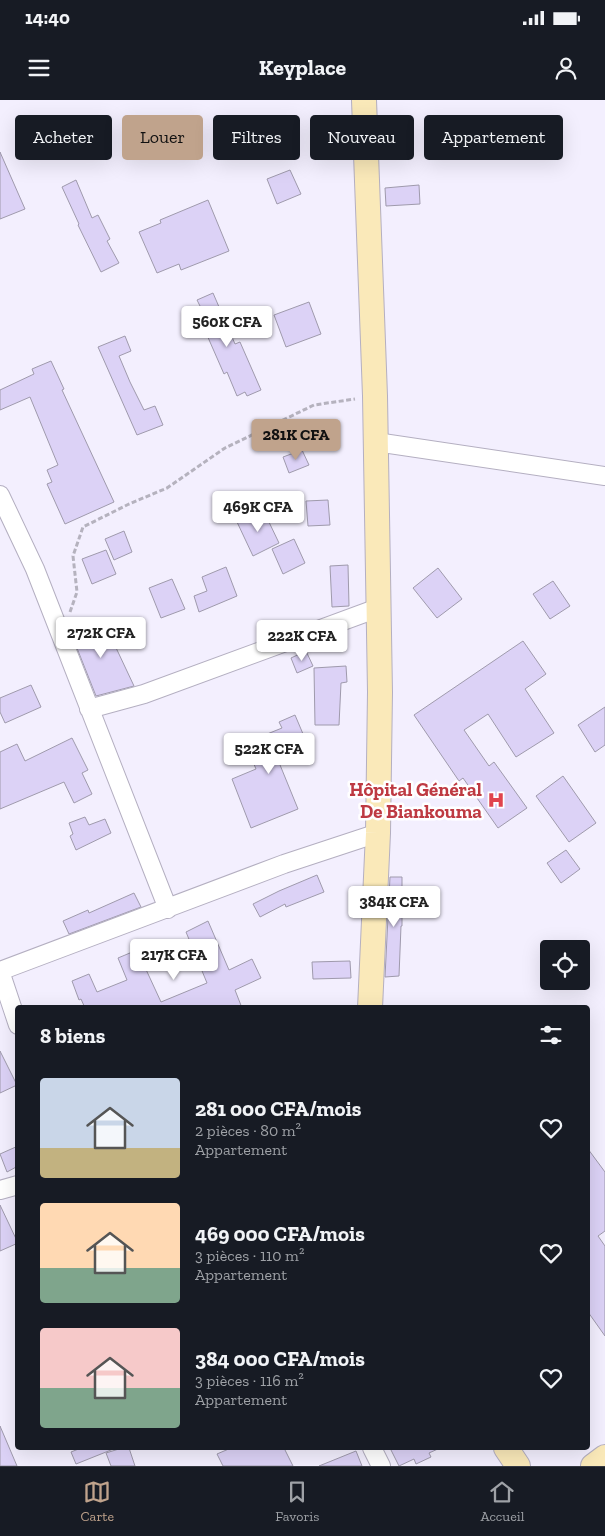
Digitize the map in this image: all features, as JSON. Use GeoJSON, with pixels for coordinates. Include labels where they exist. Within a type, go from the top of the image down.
{"type":"FeatureCollection","features":[{"type":"Feature","properties":{"kind":"street"},"geometry":{"type":"LineString","coordinates":[[364,100],[376,396],[380,692],[378,833],[370,1005]]}},
{"type":"Feature","properties":{"kind":"street"},"geometry":{"type":"LineString","coordinates":[[376,442],[605,476]]}},
{"type":"Feature","properties":{"kind":"street"},"geometry":{"type":"LineString","coordinates":[[0,495],[35,569],[168,909]]}},
{"type":"Feature","properties":{"kind":"street"},"geometry":{"type":"LineString","coordinates":[[89,709],[144,694],[378,608]]}},
{"type":"Feature","properties":{"kind":"street"},"geometry":{"type":"LineString","coordinates":[[15,1016],[0,971],[67,944],[168,909],[284,864],[378,833]]}},
{"type":"Feature","properties":{"kind":"street"},"geometry":{"type":"LineString","coordinates":[[0,1190],[15,1186]]}},
{"type":"Feature","properties":{"kind":"street"},"geometry":{"type":"LineString","coordinates":[[373,1450],[381,1466]]}},
{"type":"Feature","properties":{"kind":"street"},"geometry":{"type":"LineString","coordinates":[[507,1450],[518,1466]]}},
{"type":"Feature","properties":{"kind":"street"},"geometry":{"type":"LineString","coordinates":[[592,1466],[605,1457]]}},
{"type":"Feature","properties":{"kind":"path"},"geometry":{"type":"LineString","coordinates":[[61,638],[77,592],[73,556],[83,527],[167,488],[225,448],[314,405],[376,396]]}},
{"type":"Feature","properties":{"kind":"building"},"geometry":{"type":"Polygon","coordinates":[[[0,152],[25,209],[0,219],[0,152]]]}},
{"type":"Feature","properties":{"kind":"building"},"geometry":{"type":"Polygon","coordinates":[[[290,170],[301,194],[277,204],[267,179],[290,170]]]}},
{"type":"Feature","properties":{"kind":"building"},"geometry":{"type":"Polygon","coordinates":[[[76,180],[92,218],[98,215],[110,239],[107,241],[119,263],[101,272],[62,187],[76,180]]]}},
{"type":"Feature","properties":{"kind":"building"},"geometry":{"type":"Polygon","coordinates":[[[419,185],[420,204],[386,206],[385,188],[419,185]]]}},
{"type":"Feature","properties":{"kind":"building"},"geometry":{"type":"Polygon","coordinates":[[[208,200],[229,251],[181,270],[179,264],[157,273],[139,232],[161,223],[160,220],[208,200]]]}},
{"type":"Feature","properties":{"kind":"building"},"geometry":{"type":"Polygon","coordinates":[[[213,293],[235,344],[240,342],[261,390],[247,396],[245,392],[237,396],[227,372],[224,374],[196,310],[201,308],[197,300],[213,293]]]}},
{"type":"Feature","properties":{"kind":"building"},"geometry":{"type":"Polygon","coordinates":[[[309,302],[321,334],[286,347],[274,315],[309,302]]]}},
{"type":"Feature","properties":{"kind":"building"},"geometry":{"type":"Polygon","coordinates":[[[125,336],[131,351],[119,356],[130,382],[144,410],[155,406],[163,425],[137,435],[98,347],[125,336]]]}},
{"type":"Feature","properties":{"kind":"building"},"geometry":{"type":"Polygon","coordinates":[[[51,361],[64,389],[62,390],[114,502],[65,524],[47,484],[52,482],[47,470],[58,465],[30,397],[0,410],[0,390],[34,374],[32,369],[51,361]]]}},
{"type":"Feature","properties":{"kind":"building"},"geometry":{"type":"Polygon","coordinates":[[[302,450],[309,465],[289,473],[283,457],[302,450]]]}},
{"type":"Feature","properties":{"kind":"building"},"geometry":{"type":"Polygon","coordinates":[[[328,500],[330,525],[308,526],[306,501],[328,500]]]}},
{"type":"Feature","properties":{"kind":"building"},"geometry":{"type":"Polygon","coordinates":[[[260,511],[265,521],[268,520],[279,543],[253,556],[237,522],[260,511]]]}},
{"type":"Feature","properties":{"kind":"building"},"geometry":{"type":"Polygon","coordinates":[[[124,531],[132,552],[114,560],[105,539],[124,531]]]}},
{"type":"Feature","properties":{"kind":"building"},"geometry":{"type":"Polygon","coordinates":[[[294,539],[305,563],[283,574],[272,549],[294,539]]]}},
{"type":"Feature","properties":{"kind":"building"},"geometry":{"type":"Polygon","coordinates":[[[106,550],[116,574],[92,584],[82,559],[106,550]]]}},
{"type":"Feature","properties":{"kind":"building"},"geometry":{"type":"Polygon","coordinates":[[[348,565],[349,606],[332,607],[330,566],[348,565]]]}},
{"type":"Feature","properties":{"kind":"building"},"geometry":{"type":"Polygon","coordinates":[[[226,567],[237,596],[199,612],[194,596],[207,591],[202,577],[226,567]]]}},
{"type":"Feature","properties":{"kind":"building"},"geometry":{"type":"Polygon","coordinates":[[[438,568],[462,599],[437,618],[413,588],[438,568]]]}},
{"type":"Feature","properties":{"kind":"building"},"geometry":{"type":"Polygon","coordinates":[[[172,579],[185,609],[161,618],[149,588],[172,579]]]}},
{"type":"Feature","properties":{"kind":"building"},"geometry":{"type":"Polygon","coordinates":[[[553,581],[570,606],[550,619],[533,594],[553,581]]]}},
{"type":"Feature","properties":{"kind":"building"},"geometry":{"type":"Polygon","coordinates":[[[102,618],[134,686],[96,696],[71,633],[102,618]]]}},
{"type":"Feature","properties":{"kind":"building"},"geometry":{"type":"Polygon","coordinates":[[[523,641],[546,674],[525,689],[554,733],[516,757],[488,714],[464,730],[489,766],[494,762],[527,808],[498,828],[463,778],[459,781],[414,715],[523,641]]]}},
{"type":"Feature","properties":{"kind":"building"},"geometry":{"type":"Polygon","coordinates":[[[306,651],[313,666],[297,673],[291,658],[306,651]]]}},
{"type":"Feature","properties":{"kind":"building"},"geometry":{"type":"Polygon","coordinates":[[[346,666],[347,682],[341,683],[339,725],[315,725],[314,668],[346,666]]]}},
{"type":"Feature","properties":{"kind":"building"},"geometry":{"type":"Polygon","coordinates":[[[31,685],[41,707],[5,723],[0,712],[0,698],[31,685]]]}},
{"type":"Feature","properties":{"kind":"building"},"geometry":{"type":"Polygon","coordinates":[[[605,707],[605,745],[595,752],[578,725],[605,707]]]}},
{"type":"Feature","properties":{"kind":"building"},"geometry":{"type":"Polygon","coordinates":[[[295,715],[306,741],[288,748],[291,755],[278,760],[298,809],[251,828],[232,779],[256,769],[245,743],[282,728],[279,722],[295,715]]]}},
{"type":"Feature","properties":{"kind":"building"},"geometry":{"type":"Polygon","coordinates":[[[72,738],[88,770],[82,773],[92,794],[74,803],[64,782],[0,809],[0,752],[17,744],[25,761],[72,738]]]}},
{"type":"Feature","properties":{"kind":"building"},"geometry":{"type":"Polygon","coordinates":[[[563,776],[596,823],[569,842],[536,796],[563,776]]]}},
{"type":"Feature","properties":{"kind":"building"},"geometry":{"type":"Polygon","coordinates":[[[85,817],[89,825],[105,819],[111,833],[76,850],[70,836],[73,834],[69,823],[85,817]]]}},
{"type":"Feature","properties":{"kind":"building"},"geometry":{"type":"Polygon","coordinates":[[[566,850],[580,869],[561,883],[547,863],[566,850]]]}},
{"type":"Feature","properties":{"kind":"building"},"geometry":{"type":"Polygon","coordinates":[[[317,875],[324,892],[286,907],[285,904],[260,917],[253,904],[317,875]]]}},
{"type":"Feature","properties":{"kind":"building"},"geometry":{"type":"Polygon","coordinates":[[[390,877],[402,877],[402,926],[399,976],[385,977],[390,877]]]}},
{"type":"Feature","properties":{"kind":"building"},"geometry":{"type":"Polygon","coordinates":[[[134,893],[141,907],[69,934],[63,921],[88,910],[89,913],[134,893]]]}},
{"type":"Feature","properties":{"kind":"building"},"geometry":{"type":"Polygon","coordinates":[[[208,921],[229,970],[252,959],[261,978],[235,990],[241,1005],[84,1005],[81,999],[79,1000],[72,981],[89,974],[97,992],[127,980],[118,958],[137,950],[161,1002],[207,983],[186,932],[208,921]]]}},
{"type":"Feature","properties":{"kind":"building"},"geometry":{"type":"Polygon","coordinates":[[[350,961],[351,978],[313,979],[312,962],[350,961]]]}},
{"type":"Feature","properties":{"kind":"building"},"geometry":{"type":"Polygon","coordinates":[[[0,1051],[15,1081],[15,1086],[0,1093],[0,1051]]]}},
{"type":"Feature","properties":{"kind":"building"},"geometry":{"type":"Polygon","coordinates":[[[15,1147],[15,1168],[7,1172],[0,1154],[15,1147]]]}},
{"type":"Feature","properties":{"kind":"building"},"geometry":{"type":"Polygon","coordinates":[[[590,1152],[605,1172],[605,1231],[598,1236],[605,1246],[605,1336],[590,1315],[590,1152]]]}},
{"type":"Feature","properties":{"kind":"building"},"geometry":{"type":"Polygon","coordinates":[[[0,1205],[15,1237],[15,1244],[0,1251],[0,1205]]]}},
{"type":"Feature","properties":{"kind":"building"},"geometry":{"type":"Polygon","coordinates":[[[0,1426],[17,1466],[0,1466],[0,1426]]]}},
{"type":"Feature","properties":{"kind":"building"},"geometry":{"type":"Polygon","coordinates":[[[76,1450],[111,1450],[76,1464],[71,1452],[76,1450]]]}},
{"type":"Feature","properties":{"kind":"building"},"geometry":{"type":"Polygon","coordinates":[[[116,1450],[130,1450],[135,1466],[111,1466],[106,1453],[116,1450]]]}},
{"type":"Feature","properties":{"kind":"building"},"geometry":{"type":"Polygon","coordinates":[[[226,1450],[285,1450],[293,1466],[223,1466],[217,1454],[226,1450]]]}},
{"type":"Feature","properties":{"kind":"building"},"geometry":{"type":"Polygon","coordinates":[[[391,1450],[436,1450],[429,1453],[431,1457],[416,1464],[414,1459],[399,1466],[391,1450]]]}},
{"type":"Feature","properties":{"kind":"building"},"geometry":{"type":"Polygon","coordinates":[[[356,1451],[362,1466],[319,1466],[356,1451]]]}},
{"type":"Feature","properties":{"kind":"place","name":"Hôpital Général De Biankouma"},"geometry":{"type":"Point","coordinates":[496,800]}}]}
